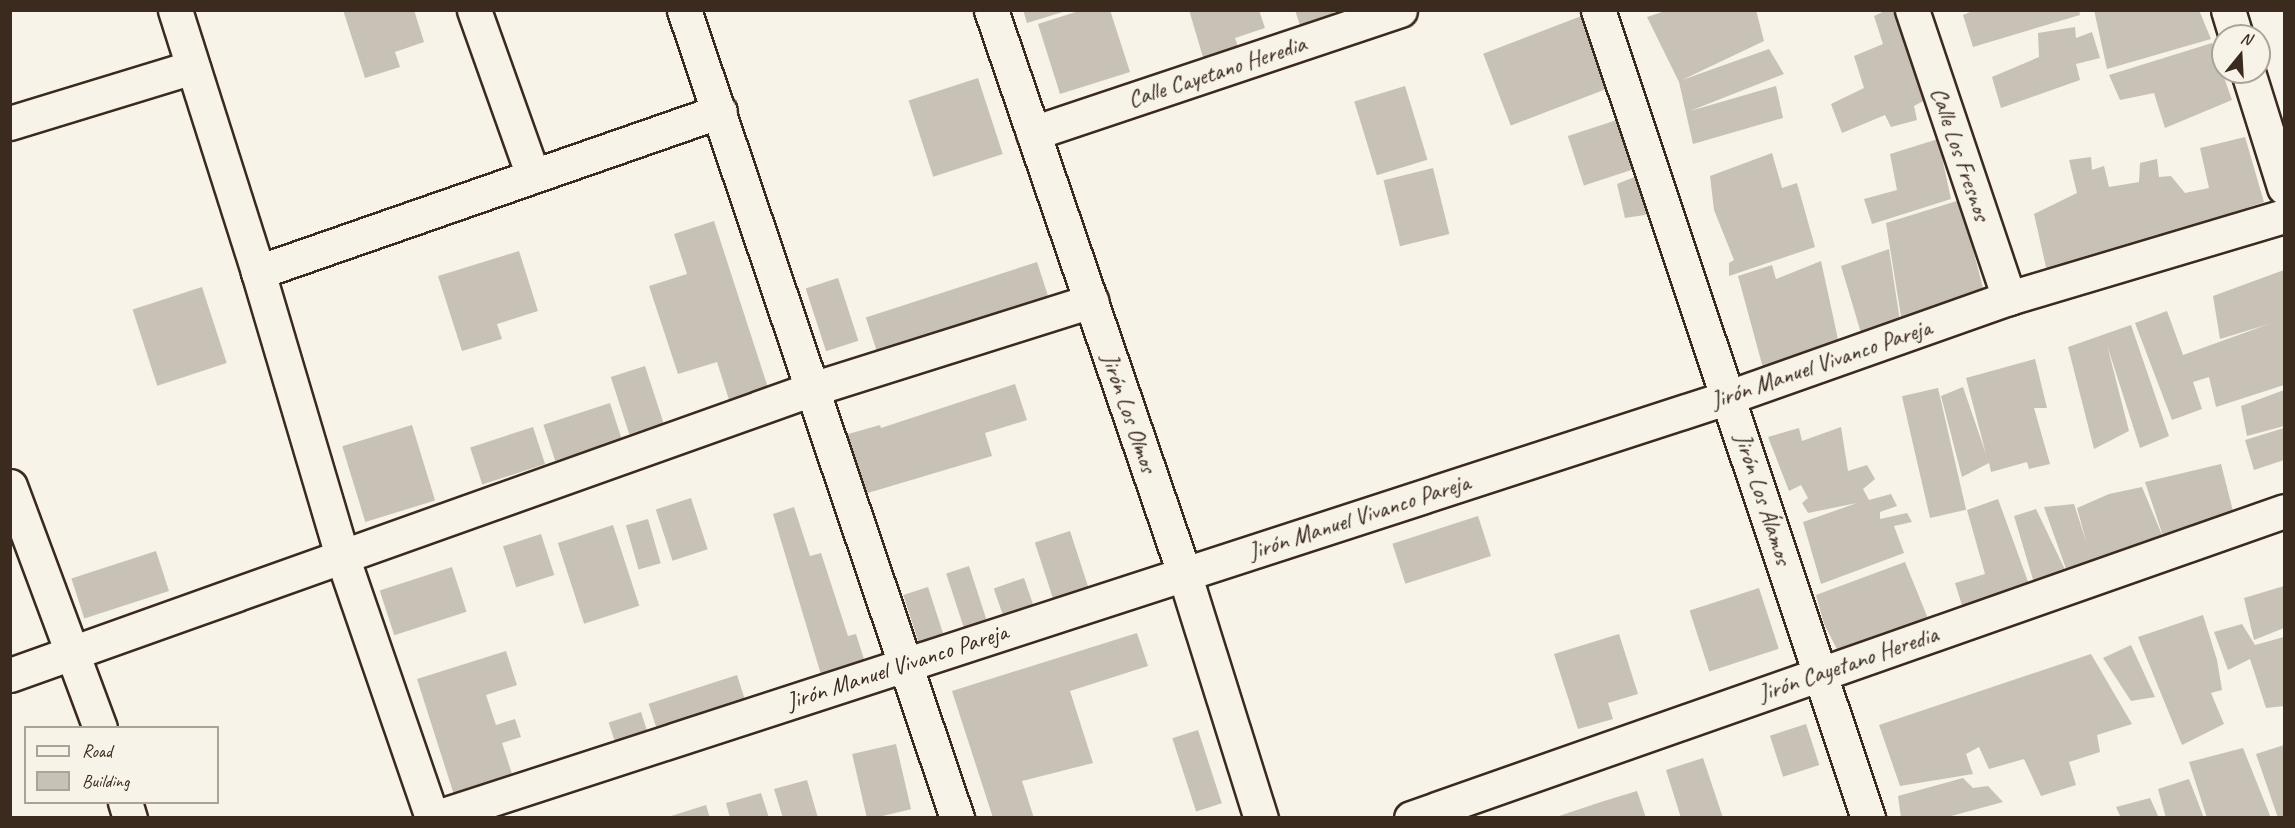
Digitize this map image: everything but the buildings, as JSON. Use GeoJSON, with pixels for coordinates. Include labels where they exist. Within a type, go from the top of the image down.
{"type":"FeatureCollection","features":[{"type":"Feature","properties":{"kind":"street"},"geometry":{"type":"LineString","coordinates":[[175,10],[258,272],[343,559],[433,818]]}},
{"type":"Feature","properties":{"kind":"street"},"geometry":{"type":"LineString","coordinates":[[684,10],[907,663],[957,818]]}},
{"type":"Feature","properties":{"kind":"street","name":"Jirón Los Olmos"},"geometry":{"type":"LineString","coordinates":[[991,10],[1184,573],[1261,818]]}},
{"type":"Feature","properties":{"kind":"street","name":"Calle Cayetano Heredia"},"geometry":{"type":"LineString","coordinates":[[1033,133],[1400,10]]}},
{"type":"Feature","properties":{"kind":"street","name":"Jirón Los Álamos"},"geometry":{"type":"LineString","coordinates":[[1598,10],[1730,397],[1868,818]]}},
{"type":"Feature","properties":{"kind":"street","name":"Calle Los Fresnos"},"geometry":{"type":"LineString","coordinates":[[1912,10],[2009,298]]}},
{"type":"Feature","properties":{"kind":"street"},"geometry":{"type":"LineString","coordinates":[[476,11],[532,176]]}},
{"type":"Feature","properties":{"kind":"street"},"geometry":{"type":"LineString","coordinates":[[10,123],[193,67]]}},
{"type":"Feature","properties":{"kind":"street"},"geometry":{"type":"LineString","coordinates":[[2252,84],[2284,187]]}},
{"type":"Feature","properties":{"kind":"street"},"geometry":{"type":"LineString","coordinates":[[258,272],[720,111]]}},
{"type":"Feature","properties":{"kind":"street","name":"Jirón Manuel Vivanco Pareja"},"geometry":{"type":"LineString","coordinates":[[433,818],[1730,397],[2009,298],[2284,216]]}},
{"type":"Feature","properties":{"kind":"street"},"geometry":{"type":"LineString","coordinates":[[10,675],[343,559],[812,389],[1090,301]]}},
{"type":"Feature","properties":{"kind":"street"},"geometry":{"type":"LineString","coordinates":[[10,486],[74,652],[99,726]]}},
{"type":"Feature","properties":{"kind":"street","name":"Jirón Cayetano Heredia"},"geometry":{"type":"LineString","coordinates":[[1411,818],[2284,511]]}}]}
